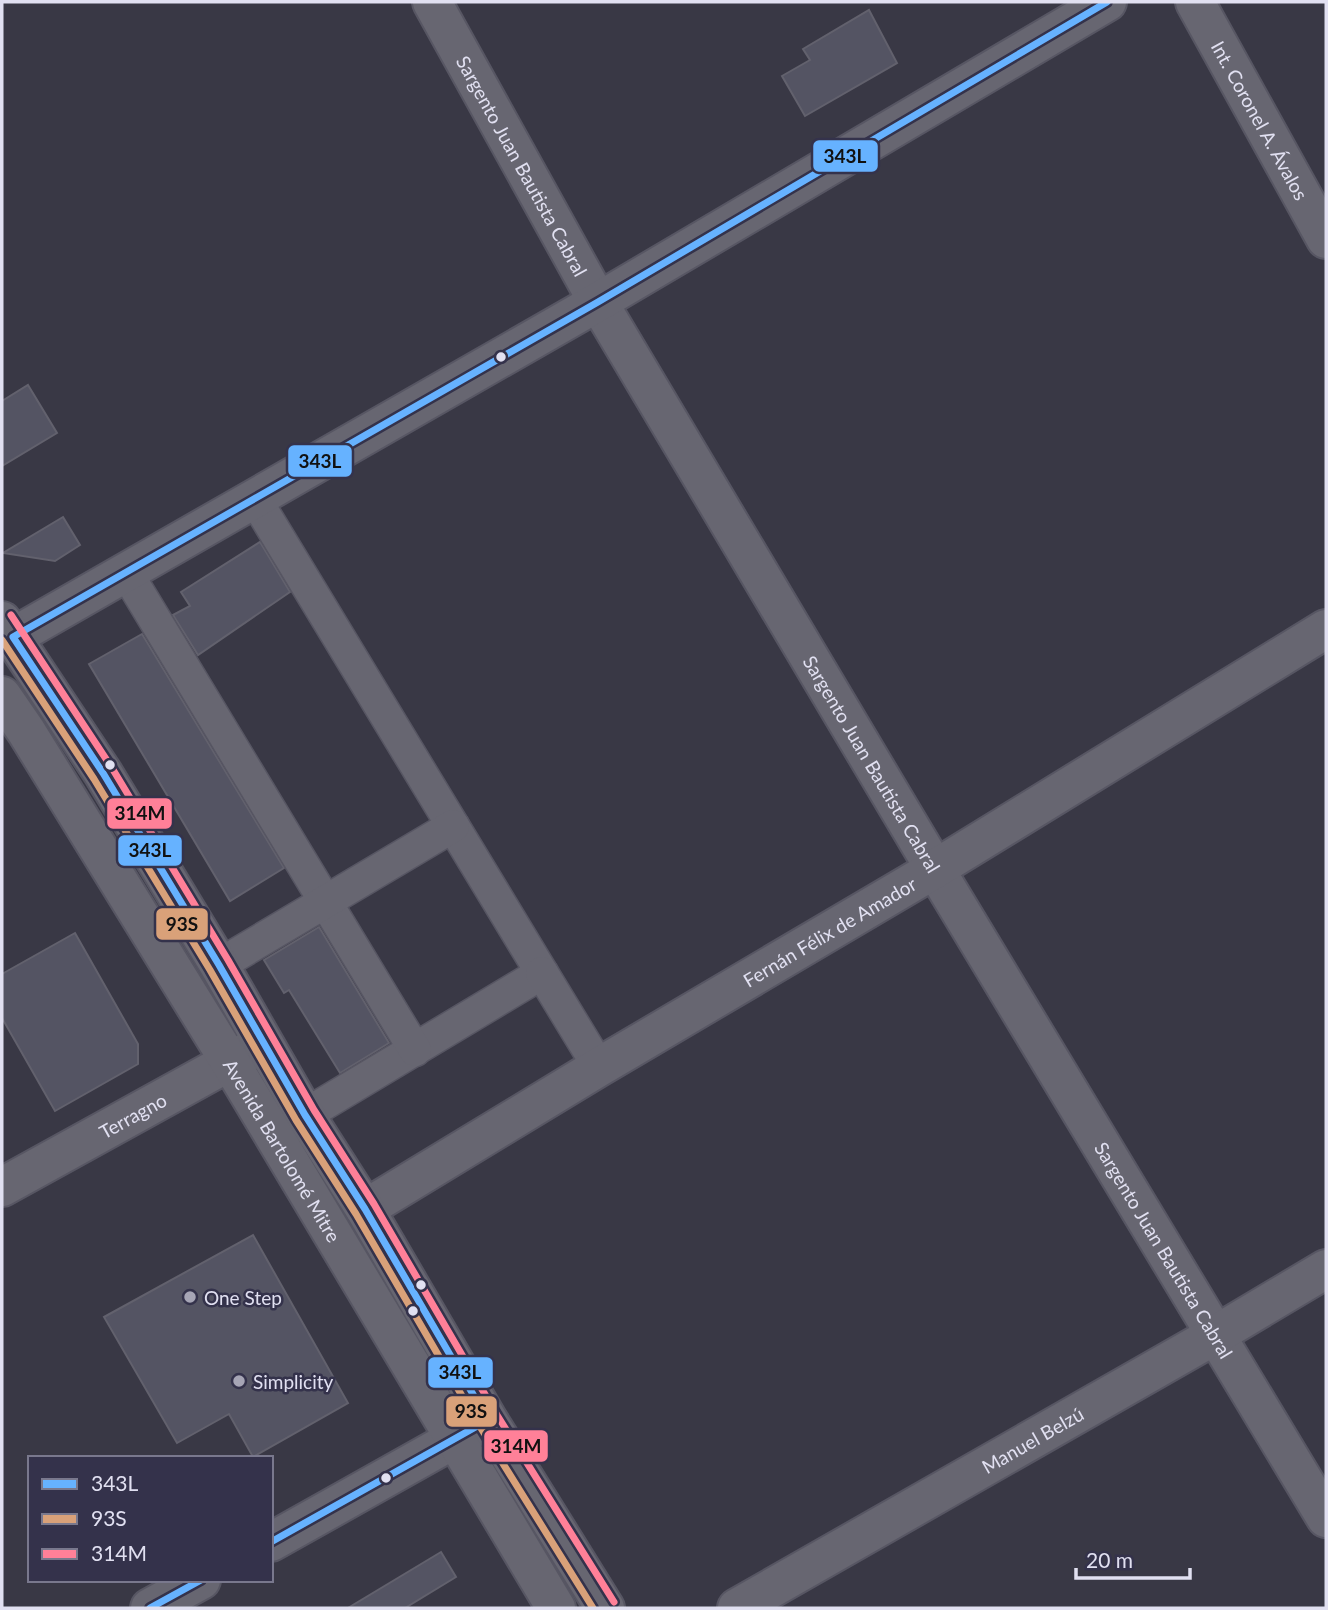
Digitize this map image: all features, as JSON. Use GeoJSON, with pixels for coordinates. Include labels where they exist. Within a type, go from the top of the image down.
{"type":"FeatureCollection","features":[{"type":"Feature","properties":{"kind":"street","name":"Sargento Juan Bautista Cabral"},"geometry":{"type":"LineString","coordinates":[[432,2],[598,302],[935,869],[1326,1518]]}},
{"type":"Feature","properties":{"kind":"street"},"geometry":{"type":"LineString","coordinates":[[5,634],[126,572],[255,499],[598,302],[1107,2]]}},
{"type":"Feature","properties":{"kind":"street","name":"Int. Coronel A. Ávalos"},"geometry":{"type":"LineString","coordinates":[[1195,2],[1326,239]]}},
{"type":"Feature","properties":{"kind":"street"},"geometry":{"type":"LineString","coordinates":[[255,499],[599,1067]]}},
{"type":"Feature","properties":{"kind":"street"},"geometry":{"type":"LineString","coordinates":[[126,572],[415,1050]]}},
{"type":"Feature","properties":{"kind":"street","name":"Fernán Félix de Amador"},"geometry":{"type":"LineString","coordinates":[[365,1209],[935,869],[1326,629]]}},
{"type":"Feature","properties":{"kind":"street","name":"Avenida Bartolomé Mitre"},"geometry":{"type":"LineString","coordinates":[[5,634],[103,773],[219,965],[305,1115],[365,1209],[488,1420],[605,1608]]}},
{"type":"Feature","properties":{"kind":"street","name":"Avenida Bartolomé Mitre"},"geometry":{"type":"LineString","coordinates":[[2,696],[230,1062],[556,1608]]}},
{"type":"Feature","properties":{"kind":"street"},"geometry":{"type":"LineString","coordinates":[[219,965],[453,826]]}},
{"type":"Feature","properties":{"kind":"street"},"geometry":{"type":"LineString","coordinates":[[305,1115],[542,974]]}},
{"type":"Feature","properties":{"kind":"street","name":"Terragno"},"geometry":{"type":"LineString","coordinates":[[2,1187],[263,1043]]}},
{"type":"Feature","properties":{"kind":"street","name":"Manuel Belzú"},"geometry":{"type":"LineString","coordinates":[[737,1608],[1326,1269]]}},
{"type":"Feature","properties":{"kind":"street"},"geometry":{"type":"LineString","coordinates":[[273,1541],[488,1420]]}},
{"type":"Feature","properties":{"kind":"street"},"geometry":{"type":"LineString","coordinates":[[150,1608],[197,1582]]}},
{"type":"Feature","properties":{"kind":"building"},"geometry":{"type":"Polygon","coordinates":[[[869,10],[897,63],[805,116],[782,76],[810,60],[803,49],[869,10]]]}},
{"type":"Feature","properties":{"kind":"building"},"geometry":{"type":"Polygon","coordinates":[[[28,385],[57,433],[2,466],[2,401],[28,385]]]}},
{"type":"Feature","properties":{"kind":"building"},"geometry":{"type":"Polygon","coordinates":[[[63,517],[80,545],[55,561],[3,553],[63,517]]]}},
{"type":"Feature","properties":{"kind":"building"},"geometry":{"type":"Polygon","coordinates":[[[260,542],[290,592],[198,655],[173,615],[190,606],[181,592],[260,542]]]}},
{"type":"Feature","properties":{"kind":"building"},"geometry":{"type":"Polygon","coordinates":[[[142,634],[284,868],[230,901],[89,664],[142,634]]]}},
{"type":"Feature","properties":{"kind":"building"},"geometry":{"type":"Polygon","coordinates":[[[319,927],[389,1043],[340,1073],[289,990],[284,993],[264,960],[319,927]]]}},
{"type":"Feature","properties":{"kind":"building"},"geometry":{"type":"Polygon","coordinates":[[[75,933],[138,1044],[138,1064],[55,1111],[2,1018],[2,974],[75,933]]]}},
{"type":"Feature","properties":{"kind":"building"},"geometry":{"type":"Polygon","coordinates":[[[253,1235],[348,1403],[255,1456],[229,1414],[177,1443],[104,1317],[253,1235]]]}},
{"type":"Feature","properties":{"kind":"building"},"geometry":{"type":"Polygon","coordinates":[[[441,1552],[456,1577],[405,1608],[348,1608],[441,1552]]]}},
{"type":"Feature","properties":{"kind":"transit line","name":"343L"},"geometry":{"type":"LineString","coordinates":[[273,1541],[488,1420],[365,1209],[305,1115],[219,965],[103,773],[13,637],[598,302],[1107,2]]}},
{"type":"Feature","properties":{"kind":"transit line","name":"314M"},"geometry":{"type":"LineString","coordinates":[[11,615],[112,768],[228,960],[314,1110],[374,1204],[497,1415],[614,1602]]}},
{"type":"Feature","properties":{"kind":"transit line","name":"93S"},"geometry":{"type":"LineString","coordinates":[[2,640],[94,779],[210,970],[296,1120],[356,1214],[479,1425],[593,1608]]}},
{"type":"Feature","properties":{"kind":"transit line","name":"343L"},"geometry":{"type":"LineString","coordinates":[[150,1608],[197,1582]]}},
{"type":"Feature","properties":{"kind":"place","name":"One Step"},"geometry":{"type":"Point","coordinates":[190,1297]}},
{"type":"Feature","properties":{"kind":"place","name":"Simplicity"},"geometry":{"type":"Point","coordinates":[239,1381]}}]}
